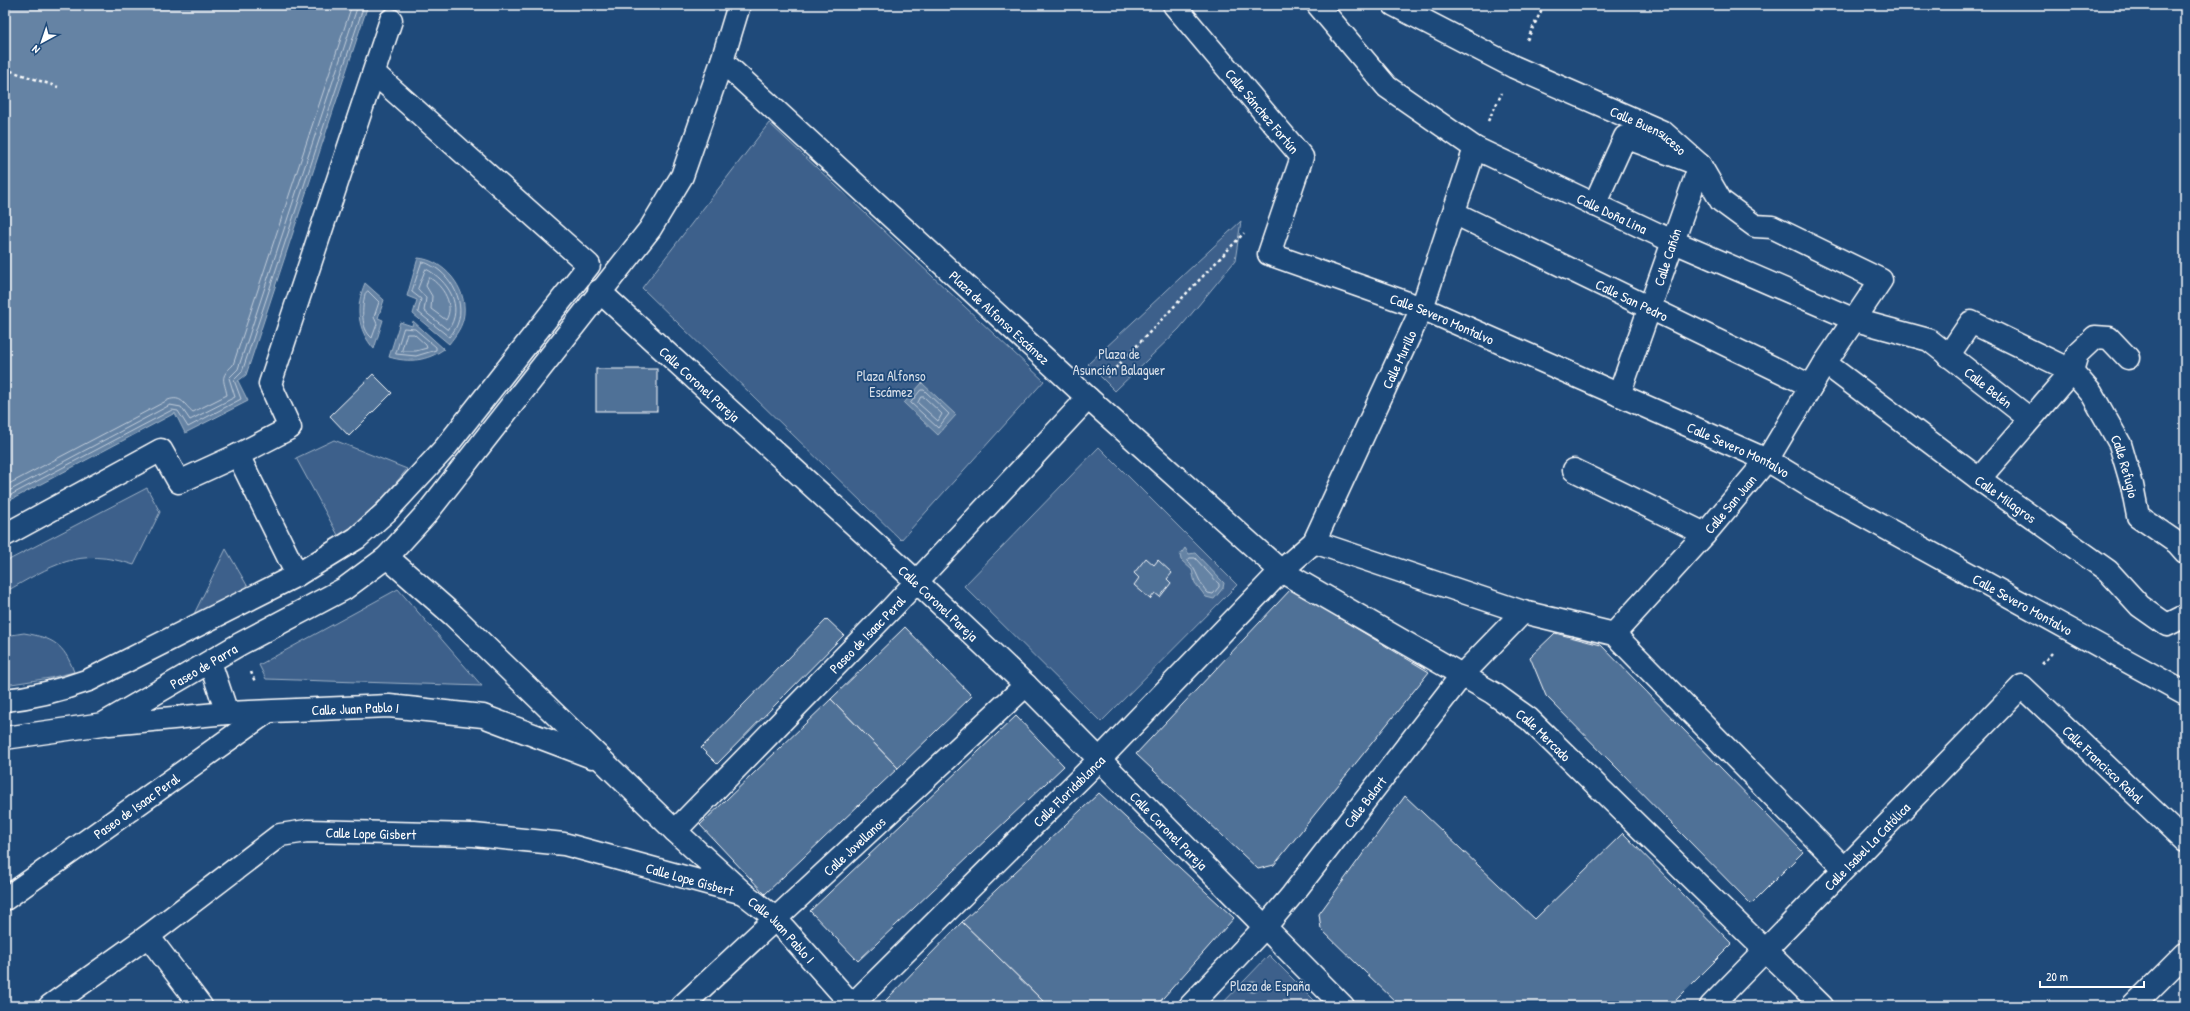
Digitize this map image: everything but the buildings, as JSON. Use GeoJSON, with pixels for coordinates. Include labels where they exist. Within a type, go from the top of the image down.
{"type":"FeatureCollection","features":[{"type":"Feature","properties":{"kind":"street","name":"Paseo de Parra"},"geometry":{"type":"LineString","coordinates":[[5,738],[103,724],[240,644],[344,589],[387,557],[427,513],[599,291],[650,229],[682,176],[722,61],[739,5]]}},
{"type":"Feature","properties":{"kind":"street","name":"Calle Sánchez Fortún"},"geometry":{"type":"LineString","coordinates":[[1174,5],[1302,157],[1269,254]]}},
{"type":"Feature","properties":{"kind":"street","name":"Calle Doña Lina"},"geometry":{"type":"LineString","coordinates":[[1318,5],[1387,87],[1475,148],[1672,241],[1855,320],[1929,340],[1948,356]]}},
{"type":"Feature","properties":{"kind":"street","name":"Calle Buensuceso"},"geometry":{"type":"LineString","coordinates":[[1394,5],[1514,67],[1663,132],[1700,165],[1720,202],[1755,226],[1772,227],[1881,280]]}},
{"type":"Feature","properties":{"kind":"street"},"geometry":{"type":"LineString","coordinates":[[5,535],[161,450],[179,482],[238,455],[290,428],[270,384],[391,20]]}},
{"type":"Feature","properties":{"kind":"street","name":"Plaza de Alfonso Escámez"},"geometry":{"type":"LineString","coordinates":[[722,61],[1088,398],[1281,571]]}},
{"type":"Feature","properties":{"kind":"street"},"geometry":{"type":"LineString","coordinates":[[5,700],[31,698],[65,689],[90,680],[298,575],[357,538],[386,512],[445,448],[589,265],[374,73]]}},
{"type":"Feature","properties":{"kind":"street"},"geometry":{"type":"LineString","coordinates":[[1594,205],[1625,137],[1700,165]]}},
{"type":"Feature","properties":{"kind":"street","name":"Calle Murillo"},"geometry":{"type":"LineString","coordinates":[[1314,542],[1422,308],[1475,148]]}},
{"type":"Feature","properties":{"kind":"street","name":"Calle Cañón"},"geometry":{"type":"LineString","coordinates":[[1619,395],[1651,309],[1672,241],[1700,165]]}},
{"type":"Feature","properties":{"kind":"street","name":"Calle San Pedro"},"geometry":{"type":"LineString","coordinates":[[1454,212],[1811,386]]}},
{"type":"Feature","properties":{"kind":"street","name":"Calle Severo Montalvo"},"geometry":{"type":"LineString","coordinates":[[1269,254],[1422,308],[1767,460],[1812,488],[2071,632],[2185,693]]}},
{"type":"Feature","properties":{"kind":"street","name":"Calle San Juan"},"geometry":{"type":"LineString","coordinates":[[1614,634],[1705,534],[1767,460],[1825,363],[1881,280]]}},
{"type":"Feature","properties":{"kind":"street","name":"Calle Coronel Pareja"},"geometry":{"type":"LineString","coordinates":[[599,291],[916,581],[1026,685],[1265,927]]}},
{"type":"Feature","properties":{"kind":"street","name":"Calle Refugio"},"geometry":{"type":"LineString","coordinates":[[1948,356],[1971,322],[2072,371],[2092,394],[2120,444],[2132,485],[2138,516],[2177,543],[2185,552]]}},
{"type":"Feature","properties":{"kind":"street"},"geometry":{"type":"LineString","coordinates":[[1979,479],[2072,371],[2077,354],[2096,338],[2109,338],[2128,358]]}},
{"type":"Feature","properties":{"kind":"street","name":"Calle Belén"},"geometry":{"type":"LineString","coordinates":[[1948,356],[2030,419]]}},
{"type":"Feature","properties":{"kind":"street","name":"Calle Milagros"},"geometry":{"type":"LineString","coordinates":[[1825,363],[1979,479],[2108,571],[2140,606],[2167,625],[2185,616]]}},
{"type":"Feature","properties":{"kind":"street","name":"Paseo de Isaac Peral"},"geometry":{"type":"LineString","coordinates":[[675,831],[916,581],[1088,398]]}},
{"type":"Feature","properties":{"kind":"street"},"geometry":{"type":"LineString","coordinates":[[238,455],[298,575]]}},
{"type":"Feature","properties":{"kind":"street"},"geometry":{"type":"LineString","coordinates":[[1574,470],[1705,534]]}},
{"type":"Feature","properties":{"kind":"street"},"geometry":{"type":"LineString","coordinates":[[1314,542],[1523,612],[1614,634],[1844,868]]}},
{"type":"Feature","properties":{"kind":"street","name":"Calle Floridablanca"},"geometry":{"type":"LineString","coordinates":[[852,1006],[1100,760],[1281,571],[1314,542]]}},
{"type":"Feature","properties":{"kind":"street","name":"Calle Juan Pablo I"},"geometry":{"type":"LineString","coordinates":[[387,557],[454,616],[600,760],[675,831],[743,892],[776,918],[852,1006]]}},
{"type":"Feature","properties":{"kind":"street","name":"Calle Mercado"},"geometry":{"type":"LineString","coordinates":[[1281,571],[1493,693],[1529,719],[1822,1006]]}},
{"type":"Feature","properties":{"kind":"street","name":"Calle Balart"},"geometry":{"type":"LineString","coordinates":[[1190,1006],[1265,927],[1462,675],[1523,612]]}},
{"type":"Feature","properties":{"kind":"street"},"geometry":{"type":"LineString","coordinates":[[210,662],[227,713]]}},
{"type":"Feature","properties":{"kind":"street","name":"Calle Jovellanos"},"geometry":{"type":"LineString","coordinates":[[682,1006],[1026,685]]}},
{"type":"Feature","properties":{"kind":"street","name":"Calle Francisco Rabal"},"geometry":{"type":"LineString","coordinates":[[2022,686],[2185,841]]}},
{"type":"Feature","properties":{"kind":"street","name":"Calle Isabel La Católica"},"geometry":{"type":"LineString","coordinates":[[1711,1006],[1767,951],[1844,868],[2022,686]]}},
{"type":"Feature","properties":{"kind":"street","name":"Calle Juan Pablo I"},"geometry":{"type":"LineString","coordinates":[[103,724],[227,713],[389,706],[483,716],[600,760]]}},
{"type":"Feature","properties":{"kind":"street","name":"Paseo de Isaac Peral"},"geometry":{"type":"LineString","coordinates":[[5,899],[267,712]]}},
{"type":"Feature","properties":{"kind":"street","name":"Calle Lope Gisbert"},"geometry":{"type":"LineString","coordinates":[[50,1006],[148,936],[280,835],[307,831],[474,835],[564,844],[743,892]]}},
{"type":"Feature","properties":{"kind":"street"},"geometry":{"type":"LineString","coordinates":[[1265,927],[1343,1006]]}},
{"type":"Feature","properties":{"kind":"street"},"geometry":{"type":"LineString","coordinates":[[148,936],[200,1006]]}},
{"type":"Feature","properties":{"kind":"street"},"geometry":{"type":"LineString","coordinates":[[2133,1006],[2185,954]]}},
{"type":"Feature","properties":{"kind":"path"},"geometry":{"type":"LineString","coordinates":[[5,69],[58,87]]}},
{"type":"Feature","properties":{"kind":"path"},"geometry":{"type":"LineString","coordinates":[[1088,398],[1226,250]]}},
{"type":"Feature","properties":{"kind":"path"},"geometry":{"type":"LineString","coordinates":[[2022,686],[2071,632]]}},
{"type":"Feature","properties":{"kind":"path"},"geometry":{"type":"LineString","coordinates":[[240,644],[267,712]]}},
{"type":"Feature","properties":{"kind":"green space","name":"Plaza Alfonso Escámez"},"geometry":{"type":"Polygon","coordinates":[[[769,123],[1044,381],[901,540],[642,288],[769,123]]]}},
{"type":"Feature","properties":{"kind":"green space","name":"Plaza de Asunción Balaguer"},"geometry":{"type":"Polygon","coordinates":[[[1241,221],[1235,261],[1179,329],[1115,391],[1088,364],[1241,221]]]}},
{"type":"Feature","properties":{"kind":"green space"},"geometry":{"type":"Polygon","coordinates":[[[334,440],[407,469],[392,488],[375,505],[339,537],[296,458],[334,440]]]}},
{"type":"Feature","properties":{"kind":"green space"},"geometry":{"type":"Polygon","coordinates":[[[1099,447],[1237,585],[1101,722],[964,586],[1099,447]]]}},
{"type":"Feature","properties":{"kind":"green space"},"geometry":{"type":"Polygon","coordinates":[[[147,488],[160,512],[134,565],[114,560],[81,558],[52,567],[5,592],[5,562],[147,488]]]}},
{"type":"Feature","properties":{"kind":"green space"},"geometry":{"type":"Polygon","coordinates":[[[226,549],[248,587],[194,614],[226,549]]]}},
{"type":"Feature","properties":{"kind":"green space"},"geometry":{"type":"Polygon","coordinates":[[[398,589],[482,686],[266,679],[259,665],[398,589]]]}},
{"type":"Feature","properties":{"kind":"green space"},"geometry":{"type":"Polygon","coordinates":[[[24,633],[43,637],[56,644],[66,655],[74,672],[50,678],[5,685],[5,636],[24,633]]]}},
{"type":"Feature","properties":{"kind":"green space","name":"Plaza de España"},"geometry":{"type":"Polygon","coordinates":[[[1269,955],[1320,1006],[1220,1006],[1269,955]]]}},
{"type":"Feature","properties":{"kind":"water"},"geometry":{"type":"Polygon","coordinates":[[[5,5],[368,5],[246,375],[238,381],[248,401],[185,433],[175,413],[5,503],[5,5]]]}},
{"type":"Feature","properties":{"kind":"water"},"geometry":{"type":"Polygon","coordinates":[[[418,258],[437,264],[445,270],[458,285],[462,295],[464,314],[462,322],[459,330],[449,344],[413,314],[417,300],[407,296],[418,258]]]}},
{"type":"Feature","properties":{"kind":"water"},"geometry":{"type":"Polygon","coordinates":[[[365,283],[384,300],[378,318],[383,320],[374,349],[364,334],[359,318],[360,301],[365,283]]]}},
{"type":"Feature","properties":{"kind":"water"},"geometry":{"type":"Polygon","coordinates":[[[413,321],[444,349],[431,356],[418,360],[404,360],[389,357],[400,322],[412,326],[413,321]]]}},
{"type":"Feature","properties":{"kind":"water"},"geometry":{"type":"Polygon","coordinates":[[[922,383],[956,415],[938,435],[904,403],[922,383]]]}},
{"type":"Feature","properties":{"kind":"water"},"geometry":{"type":"Polygon","coordinates":[[[1185,548],[1189,554],[1195,553],[1224,583],[1223,588],[1214,599],[1206,597],[1195,583],[1192,570],[1181,560],[1180,555],[1185,548]]]}}]}
